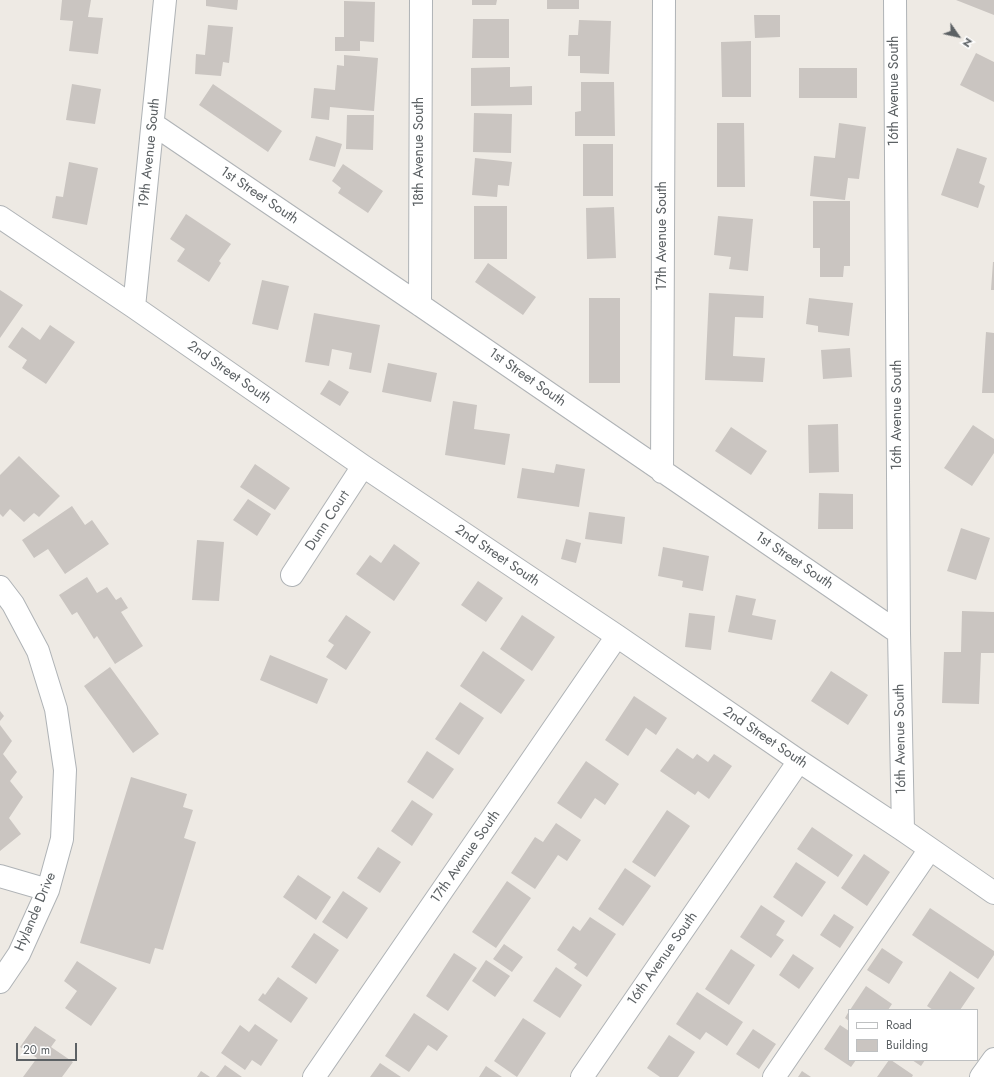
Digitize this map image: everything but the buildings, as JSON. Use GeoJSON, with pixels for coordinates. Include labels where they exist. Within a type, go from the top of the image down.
{"type":"FeatureCollection","features":[{"type":"Feature","properties":{"kind":"street","name":"19th Avenue South"},"geometry":{"type":"LineString","coordinates":[[134,307],[165,0]]}},
{"type":"Feature","properties":{"kind":"street","name":"18th Avenue South"},"geometry":{"type":"LineString","coordinates":[[420,305],[421,0]]}},
{"type":"Feature","properties":{"kind":"street","name":"17th Avenue South"},"geometry":{"type":"LineString","coordinates":[[662,472],[664,0]]}},
{"type":"Feature","properties":{"kind":"street","name":"16th Avenue South"},"geometry":{"type":"LineString","coordinates":[[895,0],[899,633],[902,830]]}},
{"type":"Feature","properties":{"kind":"street","name":"1st Street South"},"geometry":{"type":"LineString","coordinates":[[153,124],[899,633]]}},
{"type":"Feature","properties":{"kind":"street","name":"2nd Street South"},"geometry":{"type":"LineString","coordinates":[[0,217],[134,307],[363,466],[617,636],[994,893]]}},
{"type":"Feature","properties":{"kind":"street","name":"Dunn Court"},"geometry":{"type":"LineString","coordinates":[[292,575],[363,466]]}},
{"type":"Feature","properties":{"kind":"street","name":"Hylande Drive"},"geometry":{"type":"LineString","coordinates":[[0,588],[13,604],[38,651],[56,709],[65,770],[62,839],[48,890],[19,954],[0,982]]}},
{"type":"Feature","properties":{"kind":"street","name":"17th Avenue South"},"geometry":{"type":"LineString","coordinates":[[314,1077],[617,636]]}},
{"type":"Feature","properties":{"kind":"street","name":"16th Avenue South"},"geometry":{"type":"LineString","coordinates":[[582,1077],[799,761]]}},
{"type":"Feature","properties":{"kind":"street"},"geometry":{"type":"LineString","coordinates":[[774,1077],[930,850]]}},
{"type":"Feature","properties":{"kind":"street"},"geometry":{"type":"LineString","coordinates":[[0,876],[48,890]]}},
{"type":"Feature","properties":{"kind":"street"},"geometry":{"type":"LineString","coordinates":[[981,1077],[994,1059]]}}]}
